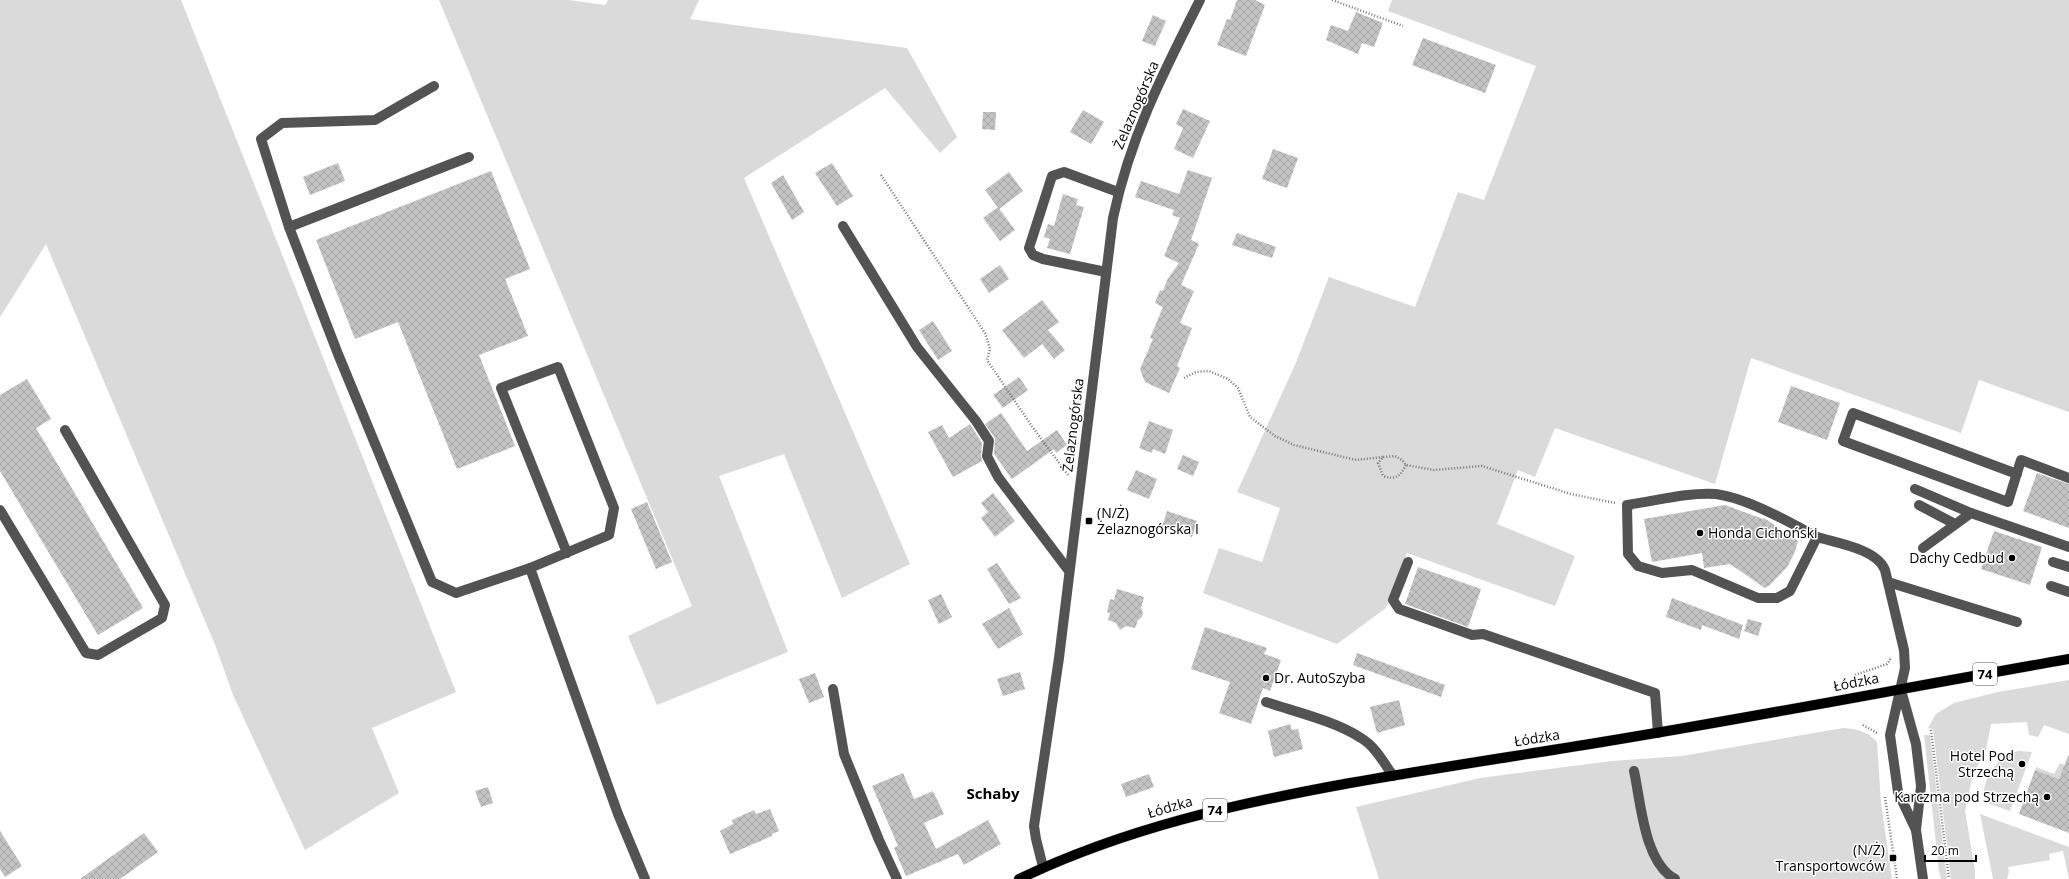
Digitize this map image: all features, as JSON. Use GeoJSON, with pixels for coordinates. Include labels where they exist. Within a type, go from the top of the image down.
{"type":"FeatureCollection","features":[{"type":"Feature","properties":{"kind":"main road","name":"Łódzka"},"geometry":{"type":"LineString","coordinates":[[1019,879],[1044,867],[1116,839],[1201,813],[1280,796],[1658,733],[1900,688],[2069,659]]}},
{"type":"Feature","properties":{"kind":"street","name":"Żelaznogórska"},"geometry":{"type":"LineString","coordinates":[[1044,867],[1034,826],[1055,687],[1106,272],[1118,192],[1143,116],[1200,0]]}},
{"type":"Feature","properties":{"kind":"street"},"geometry":{"type":"LineString","coordinates":[[434,86],[375,120],[282,123],[261,139],[289,228],[340,360],[432,582],[456,593],[530,568],[567,553],[609,535],[614,508],[558,367],[501,388],[567,553]]}},
{"type":"Feature","properties":{"kind":"street"},"geometry":{"type":"LineString","coordinates":[[289,228],[469,157]]}},
{"type":"Feature","properties":{"kind":"street"},"geometry":{"type":"LineString","coordinates":[[1106,272],[1043,259],[1033,255],[1029,248],[1052,176],[1064,172],[1118,192]]}},
{"type":"Feature","properties":{"kind":"street"},"geometry":{"type":"LineString","coordinates":[[843,226],[917,347],[976,421],[989,441],[987,456],[998,477],[1069,572]]}},
{"type":"Feature","properties":{"kind":"street"},"geometry":{"type":"LineString","coordinates":[[2016,474],[1853,413],[1844,441],[2008,502],[2021,460],[2069,478]]}},
{"type":"Feature","properties":{"kind":"street"},"geometry":{"type":"LineString","coordinates":[[0,510],[86,653],[98,655],[162,618],[165,605],[65,430]]}},
{"type":"Feature","properties":{"kind":"street"},"geometry":{"type":"LineString","coordinates":[[1915,489],[1971,513],[2069,548]]}},
{"type":"Feature","properties":{"kind":"street"},"geometry":{"type":"LineString","coordinates":[[1817,537],[1790,591],[1777,598],[1758,598],[1692,570],[1662,573],[1638,566],[1628,554],[1627,505],[1701,494],[1717,494],[1762,509],[1817,537],[1872,554],[1882,563],[1904,650],[1905,668],[1890,735],[1898,792],[1916,830]]}},
{"type":"Feature","properties":{"kind":"street"},"geometry":{"type":"LineString","coordinates":[[1919,505],[1955,524]]}},
{"type":"Feature","properties":{"kind":"street"},"geometry":{"type":"LineString","coordinates":[[1924,548],[1971,513]]}},
{"type":"Feature","properties":{"kind":"street"},"geometry":{"type":"LineString","coordinates":[[1408,562],[1393,600],[1399,609],[1472,635],[1483,634],[1655,693],[1658,733]]}},
{"type":"Feature","properties":{"kind":"street"},"geometry":{"type":"LineString","coordinates":[[2053,562],[2069,567]]}},
{"type":"Feature","properties":{"kind":"street"},"geometry":{"type":"LineString","coordinates":[[530,568],[618,814],[645,879]]}},
{"type":"Feature","properties":{"kind":"street"},"geometry":{"type":"LineString","coordinates":[[1888,582],[2017,622]]}},
{"type":"Feature","properties":{"kind":"street"},"geometry":{"type":"LineString","coordinates":[[2051,586],[2069,592]]}},
{"type":"Feature","properties":{"kind":"street"},"geometry":{"type":"LineString","coordinates":[[1900,688],[1914,732],[1920,786],[1916,830],[1923,879]]}},
{"type":"Feature","properties":{"kind":"street"},"geometry":{"type":"LineString","coordinates":[[833,689],[844,754],[879,840],[897,879]]}},
{"type":"Feature","properties":{"kind":"street"},"geometry":{"type":"LineString","coordinates":[[1266,702],[1335,726],[1362,738],[1382,758],[1393,776]]}},
{"type":"Feature","properties":{"kind":"street"},"geometry":{"type":"LineString","coordinates":[[1634,771],[1648,842],[1656,860],[1676,879]]}},
{"type":"Feature","properties":{"kind":"path"},"geometry":{"type":"LineString","coordinates":[[1332,0],[1403,26]]}},
{"type":"Feature","properties":{"kind":"path"},"geometry":{"type":"LineString","coordinates":[[881,175],[986,333],[990,349],[987,360],[1031,425],[1079,490]]}},
{"type":"Feature","properties":{"kind":"path"},"geometry":{"type":"LineString","coordinates":[[1184,378],[1196,372],[1209,372],[1228,379],[1238,388],[1250,417],[1275,436],[1294,445],[1356,460],[1395,456],[1402,460],[1406,465],[1434,470],[1482,466],[1571,494],[1627,505]]}},
{"type":"Feature","properties":{"kind":"path"},"geometry":{"type":"LineString","coordinates":[[1383,457],[1378,463],[1383,476],[1390,479],[1398,477],[1406,465]]}},
{"type":"Feature","properties":{"kind":"path"},"geometry":{"type":"LineString","coordinates":[[1855,675],[1887,664],[1894,652]]}},
{"type":"Feature","properties":{"kind":"path"},"geometry":{"type":"LineString","coordinates":[[1931,730],[1949,879]]}},
{"type":"Feature","properties":{"kind":"shaded area"},"geometry":{"type":"Polygon","coordinates":[[[0,0],[181,0],[456,692],[372,728],[399,793],[305,850],[233,695],[216,647],[46,244],[0,317],[0,0]]]}},
{"type":"Feature","properties":{"kind":"shaded area"},"geometry":{"type":"Polygon","coordinates":[[[439,0],[569,0],[605,5],[608,0],[699,0],[690,19],[907,48],[957,137],[940,153],[885,88],[744,178],[910,564],[842,598],[784,454],[719,476],[788,652],[657,705],[628,636],[692,606],[439,0]]]}},
{"type":"Feature","properties":{"kind":"shaded area"},"geometry":{"type":"Polygon","coordinates":[[[1392,0],[2069,0],[2069,412],[1979,380],[1961,433],[1751,358],[1715,484],[1555,428],[1535,477],[1518,470],[1497,524],[1575,556],[1555,606],[1407,553],[1386,608],[1337,644],[1203,593],[1219,548],[1262,562],[1280,508],[1237,492],[1295,365],[1329,277],[1415,307],[1458,192],[1484,200],[1536,66],[1388,11],[1392,0]]]}},
{"type":"Feature","properties":{"kind":"shaded area"},"geometry":{"type":"Polygon","coordinates":[[[2069,680],[2069,734],[2044,725],[2038,737],[2029,735],[2027,722],[1991,724],[1986,750],[1973,774],[1965,811],[1975,870],[1975,879],[1951,879],[1933,729],[1928,728],[1936,714],[1954,703],[1998,692],[2069,680]]]}},
{"type":"Feature","properties":{"kind":"shaded area"},"geometry":{"type":"Polygon","coordinates":[[[1843,728],[1862,731],[1877,742],[1881,803],[1892,879],[1379,879],[1356,807],[1480,778],[1612,761],[1682,756],[1843,728]]]}},
{"type":"Feature","properties":{"kind":"shaded area"},"geometry":{"type":"Polygon","coordinates":[[[1924,735],[1930,735],[1947,879],[1941,879],[1939,871],[1924,735]]]}},
{"type":"Feature","properties":{"kind":"shaded area"},"geometry":{"type":"Polygon","coordinates":[[[2019,751],[2032,752],[2010,811],[1987,803],[1984,798],[1984,792],[1990,773],[2004,757],[2019,751]]]}},
{"type":"Feature","properties":{"kind":"shaded area"},"geometry":{"type":"Polygon","coordinates":[[[2060,763],[2067,766],[2066,774],[2061,773],[2059,779],[2035,770],[2036,767],[2054,774],[2060,763]]]}},
{"type":"Feature","properties":{"kind":"shaded area"},"geometry":{"type":"Polygon","coordinates":[[[1980,814],[2069,847],[2069,879],[2063,851],[2049,854],[2050,860],[2008,867],[2009,872],[2007,879],[1993,879],[1980,814]]]}},
{"type":"Feature","properties":{"kind":"building"},"geometry":{"type":"Polygon","coordinates":[[[1237,0],[1255,0],[1265,5],[1246,56],[1217,45],[1227,19],[1230,20],[1237,0]]]}},
{"type":"Feature","properties":{"kind":"building"},"geometry":{"type":"Polygon","coordinates":[[[1356,12],[1383,23],[1374,47],[1362,43],[1358,54],[1326,40],[1331,25],[1348,31],[1356,12]]]}},
{"type":"Feature","properties":{"kind":"building"},"geometry":{"type":"Polygon","coordinates":[[[1153,15],[1166,21],[1155,46],[1142,41],[1153,15]]]}},
{"type":"Feature","properties":{"kind":"building"},"geometry":{"type":"Polygon","coordinates":[[[1423,38],[1496,65],[1485,93],[1412,65],[1423,38]]]}},
{"type":"Feature","properties":{"kind":"building"},"geometry":{"type":"Polygon","coordinates":[[[1183,109],[1210,121],[1193,158],[1174,149],[1183,128],[1176,124],[1183,109]]]}},
{"type":"Feature","properties":{"kind":"building"},"geometry":{"type":"Polygon","coordinates":[[[1083,110],[1104,122],[1091,144],[1070,132],[1083,110]]]}},
{"type":"Feature","properties":{"kind":"building"},"geometry":{"type":"Polygon","coordinates":[[[983,112],[996,112],[995,130],[982,129],[983,112]]]}},
{"type":"Feature","properties":{"kind":"building"},"geometry":{"type":"Polygon","coordinates":[[[1273,149],[1298,158],[1287,188],[1262,179],[1273,149]]]}},
{"type":"Feature","properties":{"kind":"building"},"geometry":{"type":"Polygon","coordinates":[[[338,163],[345,181],[310,195],[303,177],[338,163]]]}},
{"type":"Feature","properties":{"kind":"building"},"geometry":{"type":"Polygon","coordinates":[[[832,163],[853,196],[837,206],[815,173],[832,163]]]}},
{"type":"Feature","properties":{"kind":"building"},"geometry":{"type":"Polygon","coordinates":[[[1188,170],[1212,178],[1191,240],[1199,244],[1181,285],[1194,291],[1180,323],[1192,328],[1177,366],[1180,368],[1169,393],[1145,382],[1140,369],[1153,339],[1150,338],[1163,307],[1155,303],[1160,290],[1163,291],[1167,280],[1179,263],[1164,256],[1180,218],[1172,215],[1174,210],[1135,197],[1141,181],[1179,194],[1188,170]]]}},
{"type":"Feature","properties":{"kind":"building"},"geometry":{"type":"Polygon","coordinates":[[[491,171],[530,269],[505,279],[528,336],[479,355],[515,446],[457,469],[398,322],[355,339],[316,240],[491,171]]]}},
{"type":"Feature","properties":{"kind":"building"},"geometry":{"type":"Polygon","coordinates":[[[1009,172],[1023,191],[999,209],[985,190],[1009,172]]]}},
{"type":"Feature","properties":{"kind":"building"},"geometry":{"type":"Polygon","coordinates":[[[783,175],[804,212],[792,220],[771,183],[783,175]]]}},
{"type":"Feature","properties":{"kind":"building"},"geometry":{"type":"Polygon","coordinates":[[[1063,194],[1078,199],[1076,205],[1084,207],[1070,254],[1047,248],[1050,239],[1044,237],[1048,224],[1054,226],[1063,194]]]}},
{"type":"Feature","properties":{"kind":"building"},"geometry":{"type":"Polygon","coordinates":[[[998,207],[1015,230],[1000,241],[983,218],[998,207]]]}},
{"type":"Feature","properties":{"kind":"building"},"geometry":{"type":"Polygon","coordinates":[[[1237,233],[1276,247],[1272,258],[1232,245],[1237,233]]]}},
{"type":"Feature","properties":{"kind":"building"},"geometry":{"type":"Polygon","coordinates":[[[1000,265],[1009,279],[989,293],[980,279],[1000,265]]]}},
{"type":"Feature","properties":{"kind":"building"},"geometry":{"type":"Polygon","coordinates":[[[1042,300],[1059,322],[1048,330],[1065,350],[1054,359],[1042,344],[1024,358],[1002,330],[1042,300]]]}},
{"type":"Feature","properties":{"kind":"building"},"geometry":{"type":"Polygon","coordinates":[[[933,321],[952,351],[938,360],[919,330],[933,321]]]}},
{"type":"Feature","properties":{"kind":"building"},"geometry":{"type":"Polygon","coordinates":[[[1019,377],[1028,390],[1003,408],[993,395],[1019,377]]]}},
{"type":"Feature","properties":{"kind":"building"},"geometry":{"type":"Polygon","coordinates":[[[27,379],[51,419],[36,428],[143,608],[98,635],[0,471],[0,395],[27,379]]]}},
{"type":"Feature","properties":{"kind":"building"},"geometry":{"type":"Polygon","coordinates":[[[1791,386],[1840,403],[1827,440],[1778,422],[1791,386]]]}},
{"type":"Feature","properties":{"kind":"building"},"geometry":{"type":"Polygon","coordinates":[[[1001,413],[1027,451],[1057,430],[1067,445],[1056,453],[1054,449],[1012,479],[994,454],[995,438],[985,424],[1001,413]]]}},
{"type":"Feature","properties":{"kind":"building"},"geometry":{"type":"Polygon","coordinates":[[[1149,421],[1173,430],[1165,454],[1153,449],[1152,453],[1139,448],[1149,421]]]}},
{"type":"Feature","properties":{"kind":"building"},"geometry":{"type":"Polygon","coordinates":[[[970,424],[982,443],[982,461],[953,477],[928,432],[942,425],[949,438],[970,424]]]}},
{"type":"Feature","properties":{"kind":"building"},"geometry":{"type":"Polygon","coordinates":[[[1183,455],[1199,462],[1193,476],[1177,469],[1183,455]]]}},
{"type":"Feature","properties":{"kind":"building"},"geometry":{"type":"Polygon","coordinates":[[[1136,470],[1157,479],[1149,499],[1127,490],[1136,470]]]}},
{"type":"Feature","properties":{"kind":"building"},"geometry":{"type":"Polygon","coordinates":[[[2037,473],[2069,484],[2069,528],[2023,511],[2037,473]]]}},
{"type":"Feature","properties":{"kind":"building"},"geometry":{"type":"Polygon","coordinates":[[[993,493],[1015,521],[995,537],[981,518],[988,512],[981,503],[993,493]]]}},
{"type":"Feature","properties":{"kind":"building"},"geometry":{"type":"Polygon","coordinates":[[[647,502],[672,562],[656,569],[631,509],[647,502]]]}},
{"type":"Feature","properties":{"kind":"building"},"geometry":{"type":"Polygon","coordinates":[[[1725,505],[1763,519],[1764,518],[1798,541],[1794,554],[1787,567],[1770,585],[1765,588],[1730,564],[1704,568],[1702,553],[1652,562],[1644,519],[1725,505]]]}},
{"type":"Feature","properties":{"kind":"building"},"geometry":{"type":"Polygon","coordinates":[[[1167,511],[1197,521],[1192,537],[1162,527],[1167,511]]]}},
{"type":"Feature","properties":{"kind":"building","name":"Dachy Cedbud"},"geometry":{"type":"Polygon","coordinates":[[[1994,531],[2042,547],[2030,585],[1981,569],[1994,531]]]}},
{"type":"Feature","properties":{"kind":"building"},"geometry":{"type":"Polygon","coordinates":[[[997,563],[1021,598],[1009,604],[987,569],[997,563]]]}},
{"type":"Feature","properties":{"kind":"building"},"geometry":{"type":"Polygon","coordinates":[[[1418,567],[1481,589],[1468,627],[1405,604],[1418,567]]]}},
{"type":"Feature","properties":{"kind":"building"},"geometry":{"type":"Polygon","coordinates":[[[1117,589],[1144,597],[1141,608],[1143,612],[1142,617],[1138,620],[1135,628],[1126,626],[1120,630],[1116,623],[1108,620],[1110,613],[1107,612],[1110,599],[1114,600],[1117,589]]]}},
{"type":"Feature","properties":{"kind":"building"},"geometry":{"type":"Polygon","coordinates":[[[941,594],[952,617],[939,624],[928,600],[941,594]]]}},
{"type":"Feature","properties":{"kind":"building"},"geometry":{"type":"Polygon","coordinates":[[[1672,598],[1743,625],[1739,639],[1702,625],[1701,630],[1666,617],[1672,598]]]}},
{"type":"Feature","properties":{"kind":"building"},"geometry":{"type":"Polygon","coordinates":[[[1009,608],[1023,634],[998,649],[982,624],[1009,608]]]}},
{"type":"Feature","properties":{"kind":"building"},"geometry":{"type":"Polygon","coordinates":[[[1748,619],[1762,623],[1758,636],[1744,631],[1748,619]]]}},
{"type":"Feature","properties":{"kind":"building"},"geometry":{"type":"Polygon","coordinates":[[[1205,627],[1267,648],[1264,654],[1281,660],[1270,691],[1263,688],[1251,724],[1219,713],[1230,682],[1191,669],[1205,627]]]}},
{"type":"Feature","properties":{"kind":"building"},"geometry":{"type":"Polygon","coordinates":[[[1357,653],[1445,685],[1441,697],[1353,665],[1357,653]]]}},
{"type":"Feature","properties":{"kind":"building"},"geometry":{"type":"Polygon","coordinates":[[[1020,672],[1025,689],[1003,696],[997,679],[1020,672]]]}},
{"type":"Feature","properties":{"kind":"building"},"geometry":{"type":"Polygon","coordinates":[[[815,673],[824,697],[809,703],[799,679],[815,673]]]}},
{"type":"Feature","properties":{"kind":"building"},"geometry":{"type":"Polygon","coordinates":[[[1399,700],[1405,725],[1377,733],[1370,707],[1399,700]]]}},
{"type":"Feature","properties":{"kind":"building"},"geometry":{"type":"Polygon","coordinates":[[[1290,724],[1292,730],[1298,729],[1303,749],[1274,757],[1268,731],[1290,724]]]}},
{"type":"Feature","properties":{"kind":"building","name":"Karczma pod Strzechą"},"geometry":{"type":"Polygon","coordinates":[[[2068,756],[2069,833],[2019,814],[2035,770],[2059,779],[2068,756]]]}},
{"type":"Feature","properties":{"kind":"building"},"geometry":{"type":"Polygon","coordinates":[[[903,773],[914,799],[933,791],[944,814],[924,823],[936,849],[988,820],[1001,844],[964,865],[958,854],[906,876],[894,848],[898,846],[872,786],[903,773]]]}},
{"type":"Feature","properties":{"kind":"building"},"geometry":{"type":"Polygon","coordinates":[[[1149,774],[1154,787],[1126,797],[1121,784],[1149,774]]]}},
{"type":"Feature","properties":{"kind":"building"},"geometry":{"type":"Polygon","coordinates":[[[488,787],[493,803],[481,807],[475,791],[488,787]]]}},
{"type":"Feature","properties":{"kind":"building"},"geometry":{"type":"Polygon","coordinates":[[[770,809],[779,831],[772,834],[772,836],[730,854],[720,831],[733,824],[732,820],[754,810],[756,814],[770,809]]]}},
{"type":"Feature","properties":{"kind":"building"},"geometry":{"type":"Polygon","coordinates":[[[0,831],[22,866],[5,877],[0,869],[0,831]]]}},
{"type":"Feature","properties":{"kind":"building"},"geometry":{"type":"Polygon","coordinates":[[[144,833],[158,852],[120,879],[80,879],[144,833]]]}},
{"type":"Feature","properties":{"kind":"place","name":"(N/Ż) Żelaznogórska I"},"geometry":{"type":"Point","coordinates":[1089,521]}},
{"type":"Feature","properties":{"kind":"place","name":"Honda Cichoński"},"geometry":{"type":"Point","coordinates":[1700,533]}},
{"type":"Feature","properties":{"kind":"place","name":"Dachy Cedbud"},"geometry":{"type":"Point","coordinates":[2012,558]}},
{"type":"Feature","properties":{"kind":"place","name":"Dr. AutoSzyba"},"geometry":{"type":"Point","coordinates":[1266,678]}},
{"type":"Feature","properties":{"kind":"place","name":"Hotel Pod Strzechą"},"geometry":{"type":"Point","coordinates":[2022,764]}},
{"type":"Feature","properties":{"kind":"place","name":"Karczma pod Strzechą"},"geometry":{"type":"Point","coordinates":[2047,797]}},
{"type":"Feature","properties":{"kind":"place","name":"(N/Ż) Transportowców"},"geometry":{"type":"Point","coordinates":[1893,858]}},
{"type":"Feature","properties":{"kind":"district","name":"Schaby"},"geometry":{"type":"Point","coordinates":[993,794]}}]}
